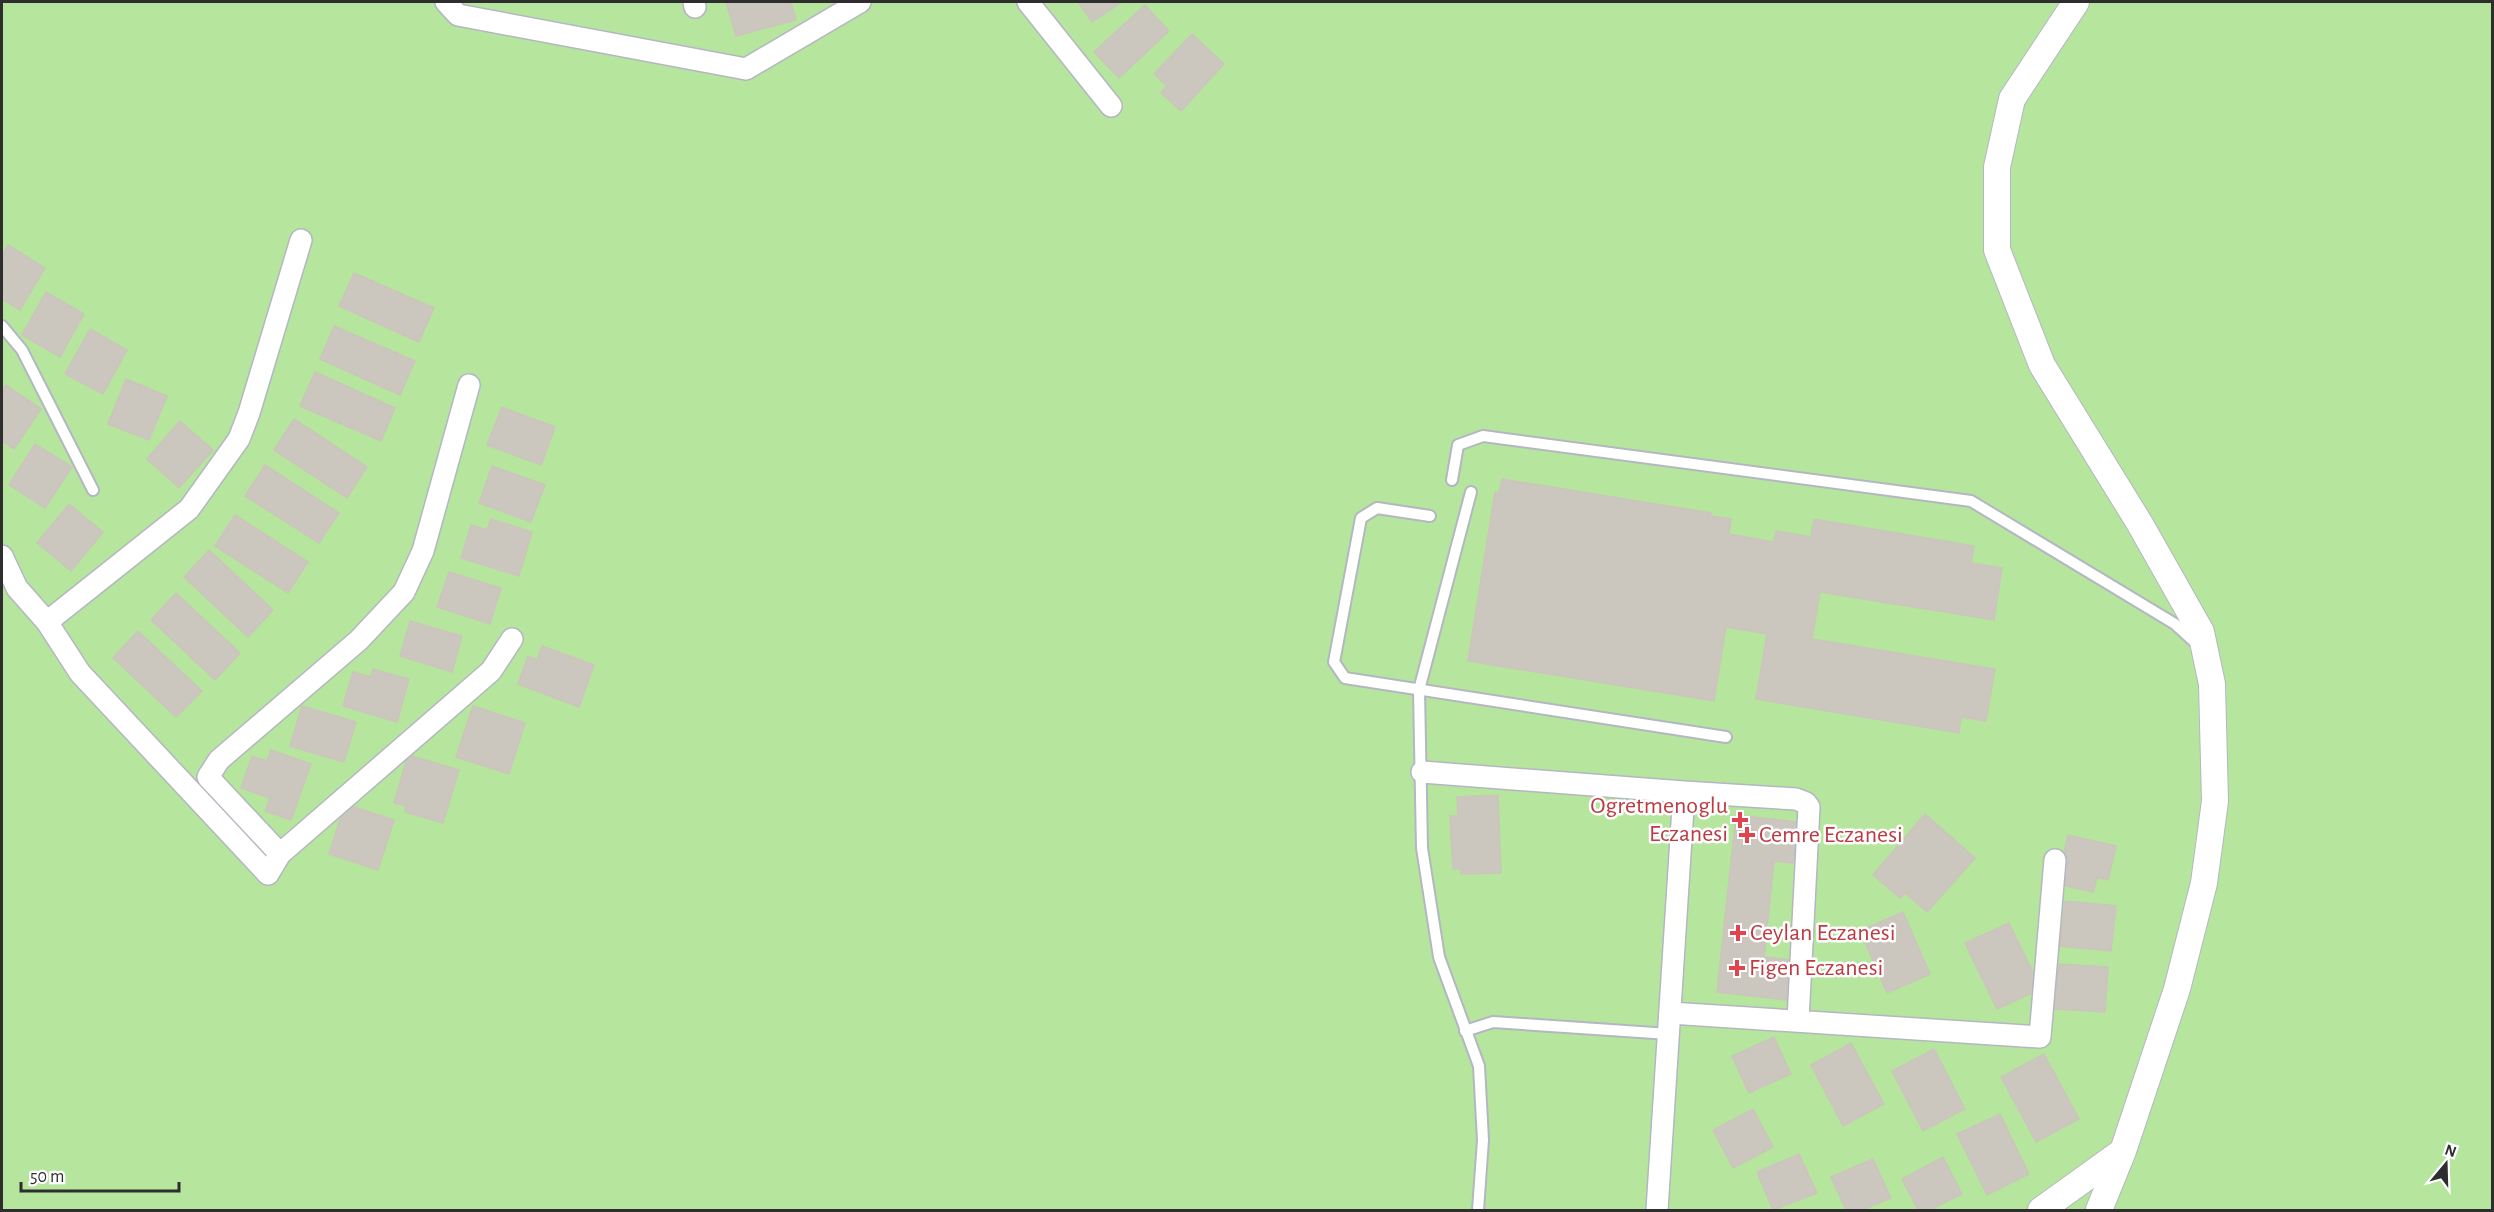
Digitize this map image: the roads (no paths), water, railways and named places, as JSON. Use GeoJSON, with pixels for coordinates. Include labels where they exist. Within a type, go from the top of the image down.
{"type":"FeatureCollection","features":[{"type":"Feature","properties":{"kind":"street"},"geometry":{"type":"LineString","coordinates":[[446,2],[458,15],[746,69],[860,2]]}},
{"type":"Feature","properties":{"kind":"street"},"geometry":{"type":"LineString","coordinates":[[1028,2],[1111,106]]}},
{"type":"Feature","properties":{"kind":"street"},"geometry":{"type":"LineString","coordinates":[[2076,2],[2012,99],[1997,167],[1997,250],[2042,365],[2140,524],[2201,632],[2212,684],[2215,801],[2204,883],[2177,988],[2123,1151],[2099,1210]]}},
{"type":"Feature","properties":{"kind":"street"},"geometry":{"type":"LineString","coordinates":[[47,622],[189,509],[239,439],[249,413],[301,240]]}},
{"type":"Feature","properties":{"kind":"street"},"geometry":{"type":"LineString","coordinates":[[280,854],[208,777],[219,760],[359,640],[404,592],[423,551],[469,385]]}},
{"type":"Feature","properties":{"kind":"street"},"geometry":{"type":"LineString","coordinates":[[2,556],[17,588],[47,622],[80,673],[268,874],[280,854],[491,671],[512,639]]}},
{"type":"Feature","properties":{"kind":"street"},"geometry":{"type":"LineString","coordinates":[[1422,772],[1796,799],[1806,803],[1809,807],[1798,1020]]}},
{"type":"Feature","properties":{"kind":"street"},"geometry":{"type":"LineString","coordinates":[[1657,1210],[1684,792]]}},
{"type":"Feature","properties":{"kind":"street"},"geometry":{"type":"LineString","coordinates":[[1670,1013],[2040,1037],[2055,860]]}},
{"type":"Feature","properties":{"kind":"street"},"geometry":{"type":"LineString","coordinates":[[2041,1210],[2123,1151]]}},
{"type":"Feature","properties":{"kind":"lane"},"geometry":{"type":"LineString","coordinates":[[2,326],[22,350],[93,490]]}},
{"type":"Feature","properties":{"kind":"lane"},"geometry":{"type":"LineString","coordinates":[[1452,480],[1458,445],[1483,436],[1971,501],[2175,624],[2205,651]]}},
{"type":"Feature","properties":{"kind":"lane"},"geometry":{"type":"LineString","coordinates":[[1471,492],[1419,690],[1422,848],[1439,957],[1479,1066],[1483,1140],[1478,1210]]}},
{"type":"Feature","properties":{"kind":"lane"},"geometry":{"type":"LineString","coordinates":[[1430,516],[1377,508],[1361,518],[1334,662],[1345,678],[1726,737]]}},
{"type":"Feature","properties":{"kind":"lane"},"geometry":{"type":"LineString","coordinates":[[1465,1031],[1493,1022],[1670,1034]]}},
{"type":"Feature","properties":{"kind":"place","name":"Ogretmenoglu Eczanesi"},"geometry":{"type":"Point","coordinates":[1740,820]}},
{"type":"Feature","properties":{"kind":"place","name":"Cemre Eczanesi"},"geometry":{"type":"Point","coordinates":[1747,835]}},
{"type":"Feature","properties":{"kind":"place","name":"Ceylan Eczanesi"},"geometry":{"type":"Point","coordinates":[1738,933]}},
{"type":"Feature","properties":{"kind":"place","name":"Figen Eczanesi"},"geometry":{"type":"Point","coordinates":[1737,968]}}]}
